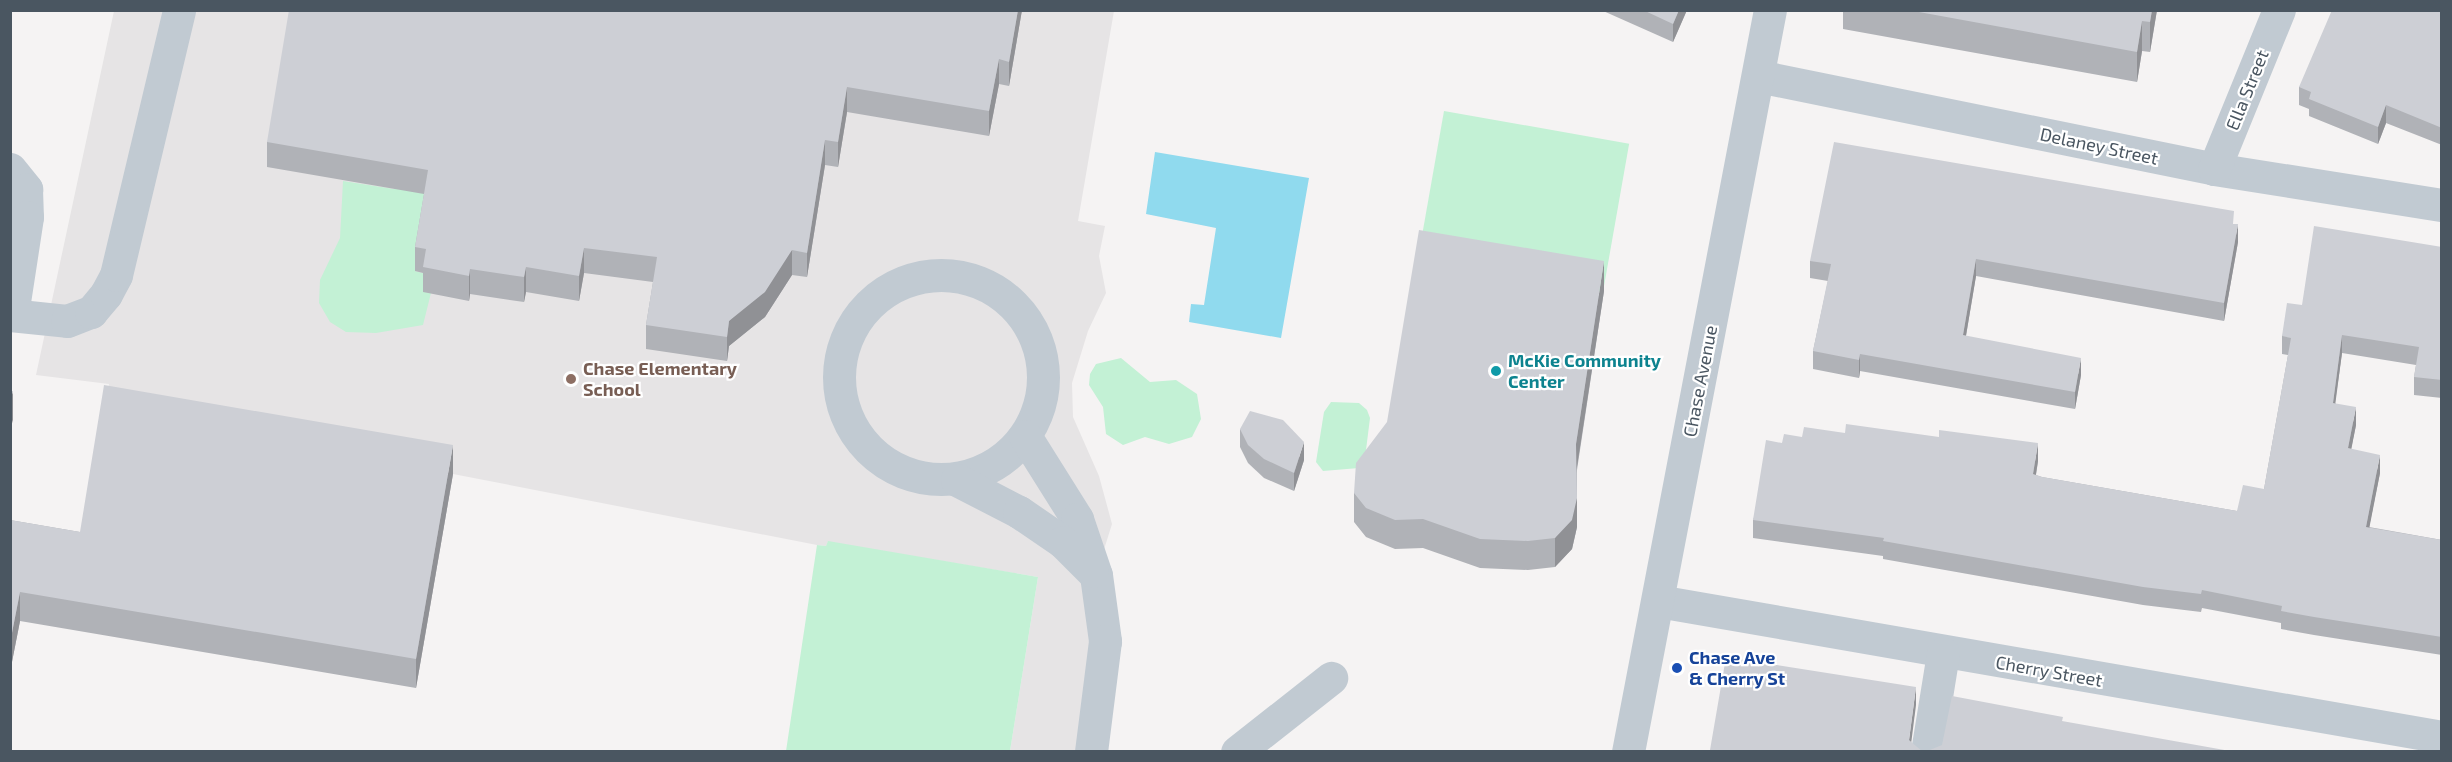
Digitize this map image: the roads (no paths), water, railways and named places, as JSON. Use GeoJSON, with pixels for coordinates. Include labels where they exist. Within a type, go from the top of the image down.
{"type":"FeatureCollection","features":[{"type":"Feature","properties":{"kind":"street"},"geometry":{"type":"LineString","coordinates":[[10,169],[26,189],[27,216],[11,315],[67,321],[91,312],[116,275],[179,10]]}},
{"type":"Feature","properties":{"kind":"street","name":"Chase Avenue"},"geometry":{"type":"LineString","coordinates":[[1628,752],[1770,10]]}},
{"type":"Feature","properties":{"kind":"street","name":"Ella Street"},"geometry":{"type":"LineString","coordinates":[[2214,169],[2279,10]]}},
{"type":"Feature","properties":{"kind":"street","name":"Delaney Street"},"geometry":{"type":"LineString","coordinates":[[1758,76],[2214,169],[2442,205]]}},
{"type":"Feature","properties":{"kind":"street"},"geometry":{"type":"LineString","coordinates":[[921,276],[957,276],[991,287],[1008,299],[1031,326],[1043,360],[1042,396],[1025,436],[991,468],[957,480],[921,479],[888,466],[862,442],[842,403],[839,367],[849,333],[870,303],[888,290],[921,276]]}},
{"type":"Feature","properties":{"kind":"street"},"geometry":{"type":"LineString","coordinates":[[1025,436],[1077,519],[1096,575],[1105,641],[1091,752]]}},
{"type":"Feature","properties":{"kind":"street"},"geometry":{"type":"LineString","coordinates":[[957,480],[1036,524],[1063,542],[1096,575]]}},
{"type":"Feature","properties":{"kind":"street","name":"Cherry Street"},"geometry":{"type":"LineString","coordinates":[[1658,601],[1943,653],[2442,737]]}},
{"type":"Feature","properties":{"kind":"street"},"geometry":{"type":"LineString","coordinates":[[1927,752],[1943,653]]}},
{"type":"Feature","properties":{"kind":"street"},"geometry":{"type":"LineString","coordinates":[[1237,752],[1331,678]]}},
{"type":"Feature","properties":{"kind":"water"},"geometry":{"type":"Polygon","coordinates":[[[1155,152],[1309,178],[1281,338],[1189,322],[1191,304],[1204,305],[1216,228],[1146,214],[1155,152]]]}},
{"type":"Feature","properties":{"kind":"place","name":"McKie Community Center"},"geometry":{"type":"Point","coordinates":[1496,371]}},
{"type":"Feature","properties":{"kind":"place","name":"Chase Elementary School"},"geometry":{"type":"Point","coordinates":[571,379]}},
{"type":"Feature","properties":{"kind":"place","name":"Chase Ave & Cherry St"},"geometry":{"type":"Point","coordinates":[1677,668]}}]}
